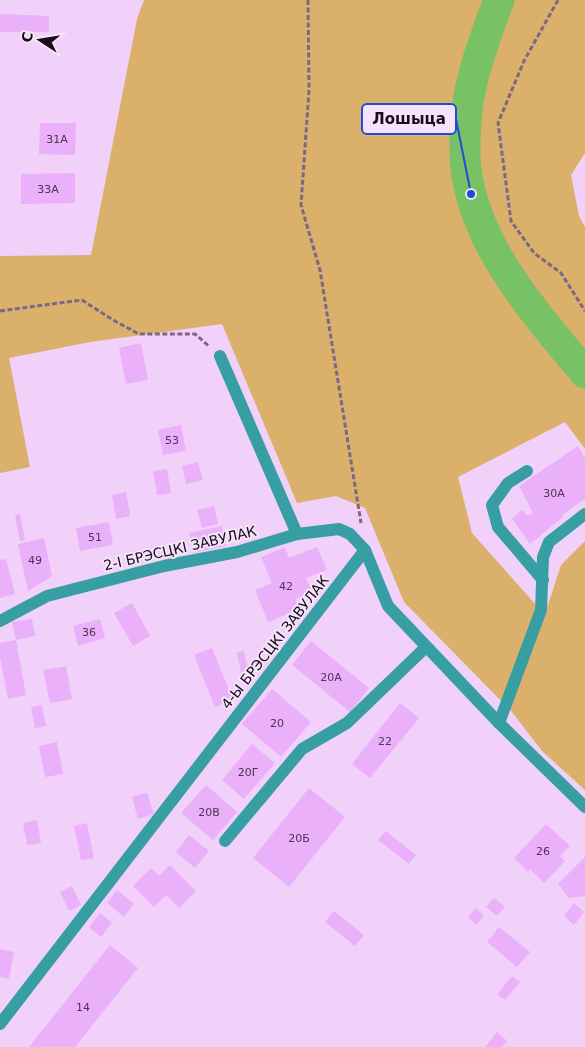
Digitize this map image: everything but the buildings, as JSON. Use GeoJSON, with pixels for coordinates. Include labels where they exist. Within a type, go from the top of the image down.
{"type":"FeatureCollection","features":[{"type":"Feature","properties":{"kind":"street"},"geometry":{"type":"LineString","coordinates":[[220,356],[297,534]]}},
{"type":"Feature","properties":{"kind":"street"},"geometry":{"type":"LineString","coordinates":[[527,471],[508,483],[492,505],[498,527],[543,580]]}},
{"type":"Feature","properties":{"kind":"street"},"geometry":{"type":"LineString","coordinates":[[499,723],[542,610],[542,557],[549,542],[585,514]]}},
{"type":"Feature","properties":{"kind":"street","name":"2-І БРЭСЦКІ ЗАВУЛАК"},"geometry":{"type":"LineString","coordinates":[[0,621],[47,596],[164,566],[237,552],[297,534],[339,529],[350,534],[365,550]]}},
{"type":"Feature","properties":{"kind":"street"},"geometry":{"type":"LineString","coordinates":[[365,550],[388,606],[499,723],[585,807]]}},
{"type":"Feature","properties":{"kind":"street","name":"4-Ы БРЭСЦКІ ЗАВУЛАК"},"geometry":{"type":"LineString","coordinates":[[0,1024],[365,550]]}},
{"type":"Feature","properties":{"kind":"street"},"geometry":{"type":"LineString","coordinates":[[226,841],[302,749],[347,723],[426,647]]}},
{"type":"Feature","properties":{"kind":"path"},"geometry":{"type":"LineString","coordinates":[[308,0],[309,90],[301,205],[320,270],[365,550]]}},
{"type":"Feature","properties":{"kind":"path"},"geometry":{"type":"LineString","coordinates":[[558,0],[524,60],[498,124],[511,221],[534,253],[561,273],[585,311]]}},
{"type":"Feature","properties":{"kind":"path"},"geometry":{"type":"LineString","coordinates":[[0,311],[82,300],[139,334],[195,334],[220,356]]}},
{"type":"Feature","properties":{"kind":"shaded area"},"geometry":{"type":"Polygon","coordinates":[[[144,0],[585,0],[585,153],[571,175],[579,216],[585,227],[585,449],[565,422],[458,477],[472,533],[537,606],[546,611],[561,565],[585,541],[585,790],[542,751],[512,712],[404,602],[365,508],[336,496],[297,503],[222,324],[90,342],[9,358],[30,467],[0,473],[0,256],[91,255],[137,19],[144,0]]]}},
{"type":"Feature","properties":{"kind":"waterway"},"geometry":{"type":"LineString","coordinates":[[499,0],[476,67],[467,109],[465,162],[472,198],[482,226],[495,253],[511,278],[528,303],[585,373]]}},
{"type":"Feature","properties":{"kind":"place","name":"Лошыца"},"geometry":{"type":"Point","coordinates":[471,194]}}]}
